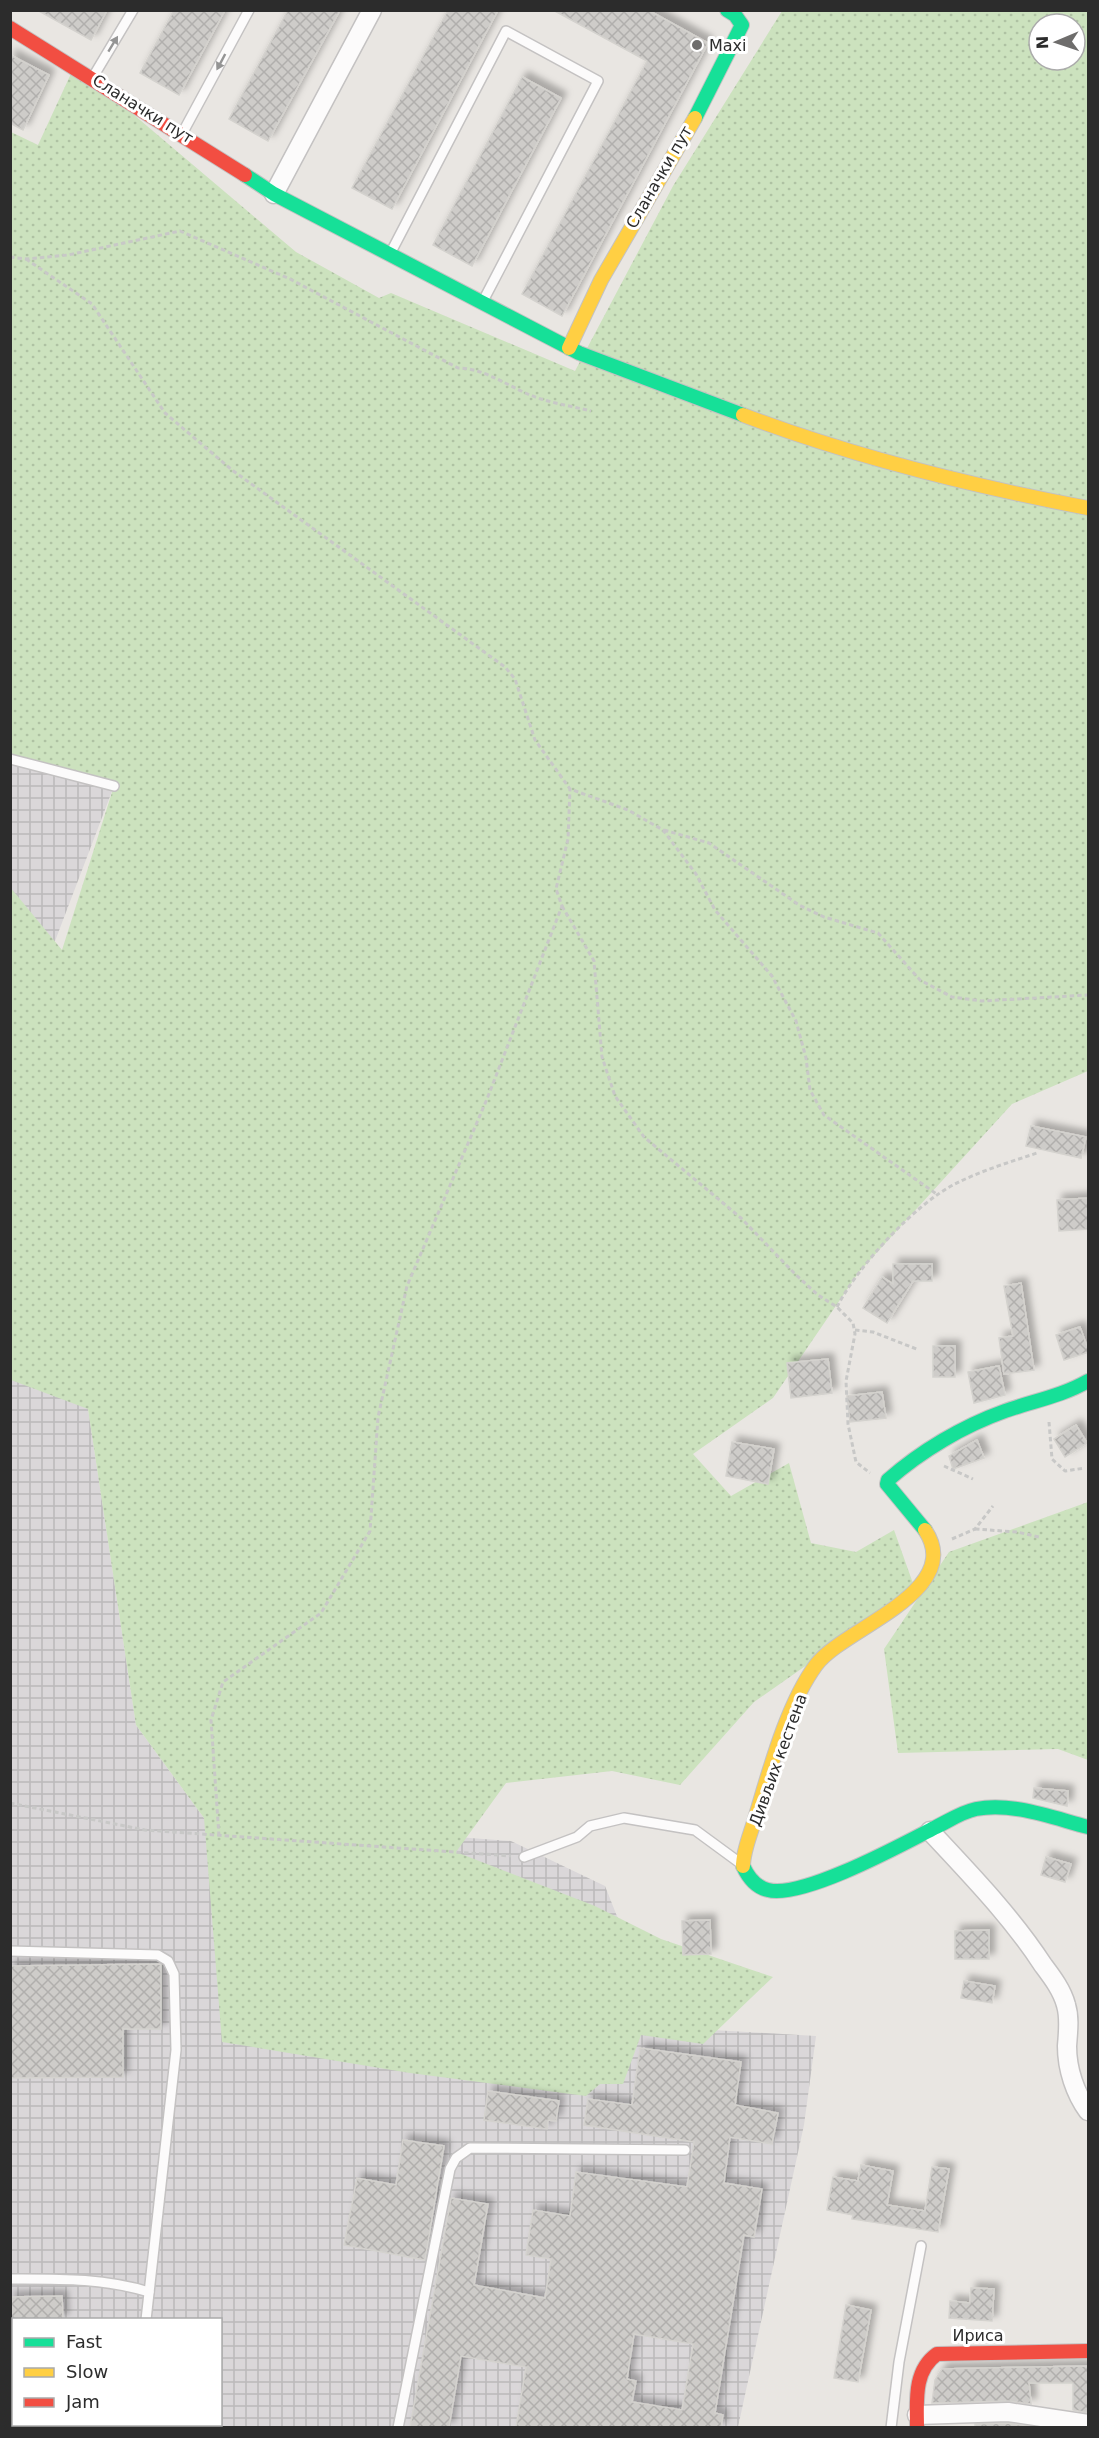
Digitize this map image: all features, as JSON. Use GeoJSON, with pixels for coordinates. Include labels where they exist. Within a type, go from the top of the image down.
{"type":"FeatureCollection","features":[{"type":"Feature","properties":{"kind":"street"},"geometry":{"type":"LineString","coordinates":[[274,194],[372,10]]}},
{"type":"Feature","properties":{"kind":"street","name":"Сланачки пут"},"geometry":{"type":"LineString","coordinates":[[10,28],[93,77],[274,194],[388,256],[574,350],[576,328],[624,237],[667,170],[742,25],[735,15],[727,10]]}},
{"type":"Feature","properties":{"kind":"street"},"geometry":{"type":"LineString","coordinates":[[574,350],[806,439],[1020,495],[1089,508]]}},
{"type":"Feature","properties":{"kind":"street"},"geometry":{"type":"LineString","coordinates":[[933,1546],[928,1532],[893,1493],[887,1481],[975,1424],[1004,1412],[1048,1399],[1089,1381]]}},
{"type":"Feature","properties":{"kind":"street","name":"Дивљих кестена"},"geometry":{"type":"LineString","coordinates":[[742,1864],[766,1782],[809,1675],[828,1651],[907,1599],[929,1572],[933,1546]]}},
{"type":"Feature","properties":{"kind":"street"},"geometry":{"type":"LineString","coordinates":[[742,1864],[749,1879],[773,1892],[814,1882],[930,1831],[968,1811],[994,1808],[1017,1810],[1089,1827]]}},
{"type":"Feature","properties":{"kind":"street"},"geometry":{"type":"LineString","coordinates":[[930,1831],[1020,1930],[1059,1988],[1066,2005],[1067,2050],[1071,2076],[1079,2098],[1089,2111]]}},
{"type":"Feature","properties":{"kind":"street","name":"Ириса"},"geometry":{"type":"LineString","coordinates":[[917,2421],[921,2373],[924,2364],[937,2354],[1089,2351]]}},
{"type":"Feature","properties":{"kind":"street"},"geometry":{"type":"LineString","coordinates":[[917,2421],[1008,2412],[1089,2424]]}},
{"type":"Feature","properties":{"kind":"lane"},"geometry":{"type":"LineString","coordinates":[[93,77],[133,10]]}},
{"type":"Feature","properties":{"kind":"lane"},"geometry":{"type":"LineString","coordinates":[[182,133],[249,10]]}},
{"type":"Feature","properties":{"kind":"lane"},"geometry":{"type":"LineString","coordinates":[[388,256],[507,31],[598,81],[482,304]]}},
{"type":"Feature","properties":{"kind":"lane"},"geometry":{"type":"LineString","coordinates":[[10,759],[114,786]]}},
{"type":"Feature","properties":{"kind":"lane"},"geometry":{"type":"LineString","coordinates":[[524,1857],[577,1837],[590,1826],[624,1818],[695,1830],[742,1864]]}},
{"type":"Feature","properties":{"kind":"lane"},"geometry":{"type":"LineString","coordinates":[[10,1951],[158,1955],[168,1961],[174,1974],[177,2008],[175,2071],[146,2318]]}},
{"type":"Feature","properties":{"kind":"lane"},"geometry":{"type":"LineString","coordinates":[[398,2427],[450,2169],[456,2158],[470,2148],[685,2150]]}},
{"type":"Feature","properties":{"kind":"lane"},"geometry":{"type":"LineString","coordinates":[[891,2427],[899,2362],[921,2247]]}},
{"type":"Feature","properties":{"kind":"lane"},"geometry":{"type":"LineString","coordinates":[[10,2279],[87,2279],[119,2283],[149,2292]]}},
{"type":"Feature","properties":{"kind":"path"},"geometry":{"type":"LineString","coordinates":[[10,257],[26,259],[68,255],[180,231],[290,279],[458,368],[475,368],[505,385],[541,399],[591,411]]}},
{"type":"Feature","properties":{"kind":"path"},"geometry":{"type":"LineString","coordinates":[[26,259],[92,304],[165,413],[232,470],[505,667],[515,679],[535,740],[570,789],[628,810],[663,830],[709,843],[789,899],[825,917],[878,933],[920,980],[952,997],[982,1001],[1089,995]]}},
{"type":"Feature","properties":{"kind":"path"},"geometry":{"type":"LineString","coordinates":[[570,789],[568,839],[556,889],[562,906],[594,961],[602,1057],[615,1096],[644,1137],[741,1218],[818,1295],[837,1307],[853,1323],[855,1330],[846,1381],[852,1452],[856,1462],[865,1470],[887,1481]]}},
{"type":"Feature","properties":{"kind":"path"},"geometry":{"type":"LineString","coordinates":[[663,830],[696,874],[715,910],[772,976],[796,1021],[806,1058],[810,1090],[824,1115],[938,1195]]}},
{"type":"Feature","properties":{"kind":"path"},"geometry":{"type":"LineString","coordinates":[[219,1836],[211,1720],[223,1682],[321,1613],[370,1531],[378,1417],[407,1286],[487,1098],[562,906]]}},
{"type":"Feature","properties":{"kind":"path"},"geometry":{"type":"LineString","coordinates":[[837,1307],[848,1286],[877,1251],[938,1195],[955,1184],[1037,1153]]}},
{"type":"Feature","properties":{"kind":"path"},"geometry":{"type":"LineString","coordinates":[[855,1330],[873,1332],[919,1350]]}},
{"type":"Feature","properties":{"kind":"path"},"geometry":{"type":"LineString","coordinates":[[1048,1399],[1053,1459],[1065,1471],[1085,1468]]}},
{"type":"Feature","properties":{"kind":"path"},"geometry":{"type":"LineString","coordinates":[[930,1452],[946,1468],[973,1479]]}},
{"type":"Feature","properties":{"kind":"path"},"geometry":{"type":"LineString","coordinates":[[975,1529],[993,1506]]}},
{"type":"Feature","properties":{"kind":"path"},"geometry":{"type":"LineString","coordinates":[[933,1546],[975,1529],[1017,1532],[1039,1537]]}},
{"type":"Feature","properties":{"kind":"path"},"geometry":{"type":"LineString","coordinates":[[10,1803],[145,1830],[524,1857]]}},
{"type":"Feature","properties":{"kind":"shaded area"},"geometry":{"type":"Polygon","coordinates":[[[10,737],[114,786],[14,1049],[88,1409],[136,1725],[204,1818],[511,1841],[605,1886],[661,2027],[816,2036],[804,2125],[738,2427],[11,2427],[10,737]]]}},
{"type":"Feature","properties":{"kind":"green space"},"geometry":{"type":"Polygon","coordinates":[[[782,11],[1088,11],[1088,1071],[1012,1104],[859,1272],[773,1398],[693,1454],[731,1496],[789,1463],[811,1543],[856,1552],[894,1530],[915,1589],[754,1702],[680,1785],[612,1771],[506,1783],[456,1852],[595,1906],[661,1939],[773,1977],[703,2044],[641,2035],[623,2084],[600,2084],[586,2096],[410,2073],[222,2042],[204,1818],[136,1725],[88,1409],[11,1380],[10,887],[62,950],[114,786],[11,759],[11,132],[38,145],[75,65],[296,252],[379,298],[391,293],[575,371],[673,186],[782,11]]]}},
{"type":"Feature","properties":{"kind":"green space"},"geometry":{"type":"Polygon","coordinates":[[[1088,1502],[1088,1760],[1058,1749],[898,1753],[884,1649],[949,1552],[1088,1502]]]}},
{"type":"Feature","properties":{"kind":"building"},"geometry":{"type":"Polygon","coordinates":[[[37,10],[107,10],[91,40],[37,10]]]}},
{"type":"Feature","properties":{"kind":"building"},"geometry":{"type":"Polygon","coordinates":[[[174,10],[225,10],[179,95],[140,73],[174,10]]]}},
{"type":"Feature","properties":{"kind":"building"},"geometry":{"type":"Polygon","coordinates":[[[288,10],[340,10],[268,141],[229,119],[288,10]]]}},
{"type":"Feature","properties":{"kind":"building"},"geometry":{"type":"Polygon","coordinates":[[[448,10],[498,10],[392,209],[352,188],[448,10]]]}},
{"type":"Feature","properties":{"kind":"building"},"geometry":{"type":"Polygon","coordinates":[[[553,10],[648,10],[708,43],[562,316],[522,294],[647,61],[553,10]]]}},
{"type":"Feature","properties":{"kind":"building"},"geometry":{"type":"Polygon","coordinates":[[[10,55],[49,75],[23,130],[10,123],[10,55]]]}},
{"type":"Feature","properties":{"kind":"building"},"geometry":{"type":"Polygon","coordinates":[[[522,77],[561,98],[472,266],[433,245],[522,77]]]}},
{"type":"Feature","properties":{"kind":"building"},"geometry":{"type":"Polygon","coordinates":[[[1031,1126],[1086,1137],[1081,1158],[1026,1146],[1031,1126]]]}},
{"type":"Feature","properties":{"kind":"building"},"geometry":{"type":"Polygon","coordinates":[[[1089,1198],[1089,1229],[1059,1231],[1057,1200],[1089,1198]]]}},
{"type":"Feature","properties":{"kind":"building"},"geometry":{"type":"Polygon","coordinates":[[[893,1264],[932,1264],[932,1281],[913,1281],[887,1323],[863,1308],[882,1277],[893,1284],[893,1264]]]}},
{"type":"Feature","properties":{"kind":"building"},"geometry":{"type":"Polygon","coordinates":[[[1021,1283],[1034,1370],[1004,1374],[999,1338],[1013,1336],[1004,1286],[1021,1283]]]}},
{"type":"Feature","properties":{"kind":"building"},"geometry":{"type":"Polygon","coordinates":[[[1080,1327],[1089,1352],[1064,1360],[1056,1335],[1080,1327]]]}},
{"type":"Feature","properties":{"kind":"building"},"geometry":{"type":"Polygon","coordinates":[[[933,1346],[955,1346],[955,1377],[933,1377],[933,1346]]]}},
{"type":"Feature","properties":{"kind":"building"},"geometry":{"type":"Polygon","coordinates":[[[828,1359],[832,1393],[791,1398],[787,1363],[828,1359]]]}},
{"type":"Feature","properties":{"kind":"building"},"geometry":{"type":"Polygon","coordinates":[[[999,1366],[1005,1395],[974,1403],[968,1372],[999,1366]]]}},
{"type":"Feature","properties":{"kind":"building"},"geometry":{"type":"Polygon","coordinates":[[[882,1392],[886,1418],[850,1422],[847,1396],[882,1392]]]}},
{"type":"Feature","properties":{"kind":"building"},"geometry":{"type":"Polygon","coordinates":[[[1076,1425],[1087,1443],[1065,1457],[1054,1439],[1076,1425]]]}},
{"type":"Feature","properties":{"kind":"building"},"geometry":{"type":"Polygon","coordinates":[[[977,1440],[984,1458],[953,1469],[949,1456],[977,1440]]]}},
{"type":"Feature","properties":{"kind":"building"},"geometry":{"type":"Polygon","coordinates":[[[732,1442],[774,1449],[768,1484],[726,1476],[732,1442]]]}},
{"type":"Feature","properties":{"kind":"building"},"geometry":{"type":"Polygon","coordinates":[[[1034,1788],[1068,1791],[1067,1806],[1033,1798],[1034,1788]]]}},
{"type":"Feature","properties":{"kind":"building"},"geometry":{"type":"Polygon","coordinates":[[[1046,1857],[1071,1864],[1065,1882],[1041,1875],[1046,1857]]]}},
{"type":"Feature","properties":{"kind":"building"},"geometry":{"type":"Polygon","coordinates":[[[710,1920],[711,1954],[683,1955],[682,1921],[710,1920]]]}},
{"type":"Feature","properties":{"kind":"building"},"geometry":{"type":"Polygon","coordinates":[[[989,1930],[989,1959],[955,1959],[955,1931],[989,1930]]]}},
{"type":"Feature","properties":{"kind":"building"},"geometry":{"type":"Polygon","coordinates":[[[161,1964],[161,2029],[123,2029],[123,2077],[10,2078],[10,1966],[161,1964]]]}},
{"type":"Feature","properties":{"kind":"building"},"geometry":{"type":"Polygon","coordinates":[[[964,1981],[995,1986],[992,2003],[961,1998],[964,1981]]]}},
{"type":"Feature","properties":{"kind":"building"},"geometry":{"type":"Polygon","coordinates":[[[640,2048],[741,2062],[735,2105],[778,2113],[772,2144],[730,2137],[724,2183],[762,2189],[754,2237],[744,2235],[715,2413],[723,2415],[721,2427],[516,2427],[526,2367],[461,2356],[449,2427],[410,2427],[451,2198],[488,2204],[474,2285],[545,2298],[551,2259],[526,2255],[533,2210],[570,2216],[576,2172],[687,2187],[694,2142],[584,2125],[588,2099],[632,2105],[640,2048]],[[634,2334],[627,2379],[636,2381],[632,2402],[682,2410],[693,2344],[634,2334]]]}},
{"type":"Feature","properties":{"kind":"building"},"geometry":{"type":"Polygon","coordinates":[[[488,2091],[559,2101],[556,2121],[548,2120],[547,2129],[484,2120],[488,2091]]]}},
{"type":"Feature","properties":{"kind":"building"},"geometry":{"type":"Polygon","coordinates":[[[403,2140],[444,2146],[425,2260],[344,2245],[357,2178],[396,2185],[403,2140]]]}},
{"type":"Feature","properties":{"kind":"building"},"geometry":{"type":"Polygon","coordinates":[[[861,2165],[893,2171],[887,2205],[925,2211],[932,2167],[949,2169],[938,2232],[852,2219],[853,2215],[827,2210],[833,2177],[858,2181],[861,2165]]]}},
{"type":"Feature","properties":{"kind":"building"},"geometry":{"type":"Polygon","coordinates":[[[971,2288],[994,2289],[992,2321],[949,2318],[950,2301],[970,2303],[971,2288]]]}},
{"type":"Feature","properties":{"kind":"building"},"geometry":{"type":"Polygon","coordinates":[[[62,2296],[63,2318],[10,2319],[10,2297],[62,2296]]]}},
{"type":"Feature","properties":{"kind":"building"},"geometry":{"type":"Polygon","coordinates":[[[846,2305],[871,2310],[858,2382],[834,2378],[846,2305]]]}},
{"type":"Feature","properties":{"kind":"building"},"geometry":{"type":"Polygon","coordinates":[[[1089,2366],[1089,2413],[1073,2410],[1073,2383],[1029,2383],[1031,2404],[1008,2401],[932,2403],[935,2380],[942,2369],[1089,2366]]]}},
{"type":"Feature","properties":{"kind":"building"},"geometry":{"type":"Polygon","coordinates":[[[1007,2423],[1034,2427],[975,2427],[975,2424],[1007,2423]]]}},
{"type":"Feature","properties":{"kind":"traffic: fast"},"geometry":{"type":"LineString","coordinates":[[695,118],[742,25],[735,15],[727,10]]}},
{"type":"Feature","properties":{"kind":"traffic: fast"},"geometry":{"type":"LineString","coordinates":[[245,175],[274,194],[579,353],[743,415]]}},
{"type":"Feature","properties":{"kind":"traffic: fast"},"geometry":{"type":"LineString","coordinates":[[925,1530],[887,1484],[888,1480],[928,1449],[974,1424],[1005,1411],[1068,1391],[1088,1381]]}},
{"type":"Feature","properties":{"kind":"traffic: fast"},"geometry":{"type":"LineString","coordinates":[[743,1866],[752,1881],[759,1887],[784,1891],[827,1879],[965,1812],[990,1807],[1033,1812],[1088,1827]]}},
{"type":"Feature","properties":{"kind":"traffic: slow"},"geometry":{"type":"LineString","coordinates":[[569,348],[601,280],[695,118]]}},
{"type":"Feature","properties":{"kind":"traffic: slow"},"geometry":{"type":"LineString","coordinates":[[743,415],[827,444],[914,469],[1088,508]]}},
{"type":"Feature","properties":{"kind":"traffic: slow"},"geometry":{"type":"LineString","coordinates":[[743,1866],[747,1844],[779,1741],[805,1682],[816,1665],[830,1651],[896,1607],[916,1590],[929,1572],[933,1552],[925,1530]]}},
{"type":"Feature","properties":{"kind":"traffic: jam"},"geometry":{"type":"LineString","coordinates":[[10,28],[245,175]]}},
{"type":"Feature","properties":{"kind":"traffic: jam"},"geometry":{"type":"LineString","coordinates":[[917,2428],[920,2378],[929,2361],[937,2354],[1088,2351]]}},
{"type":"Feature","properties":{"kind":"place","name":"Maxi"},"geometry":{"type":"Point","coordinates":[697,45]}}]}
